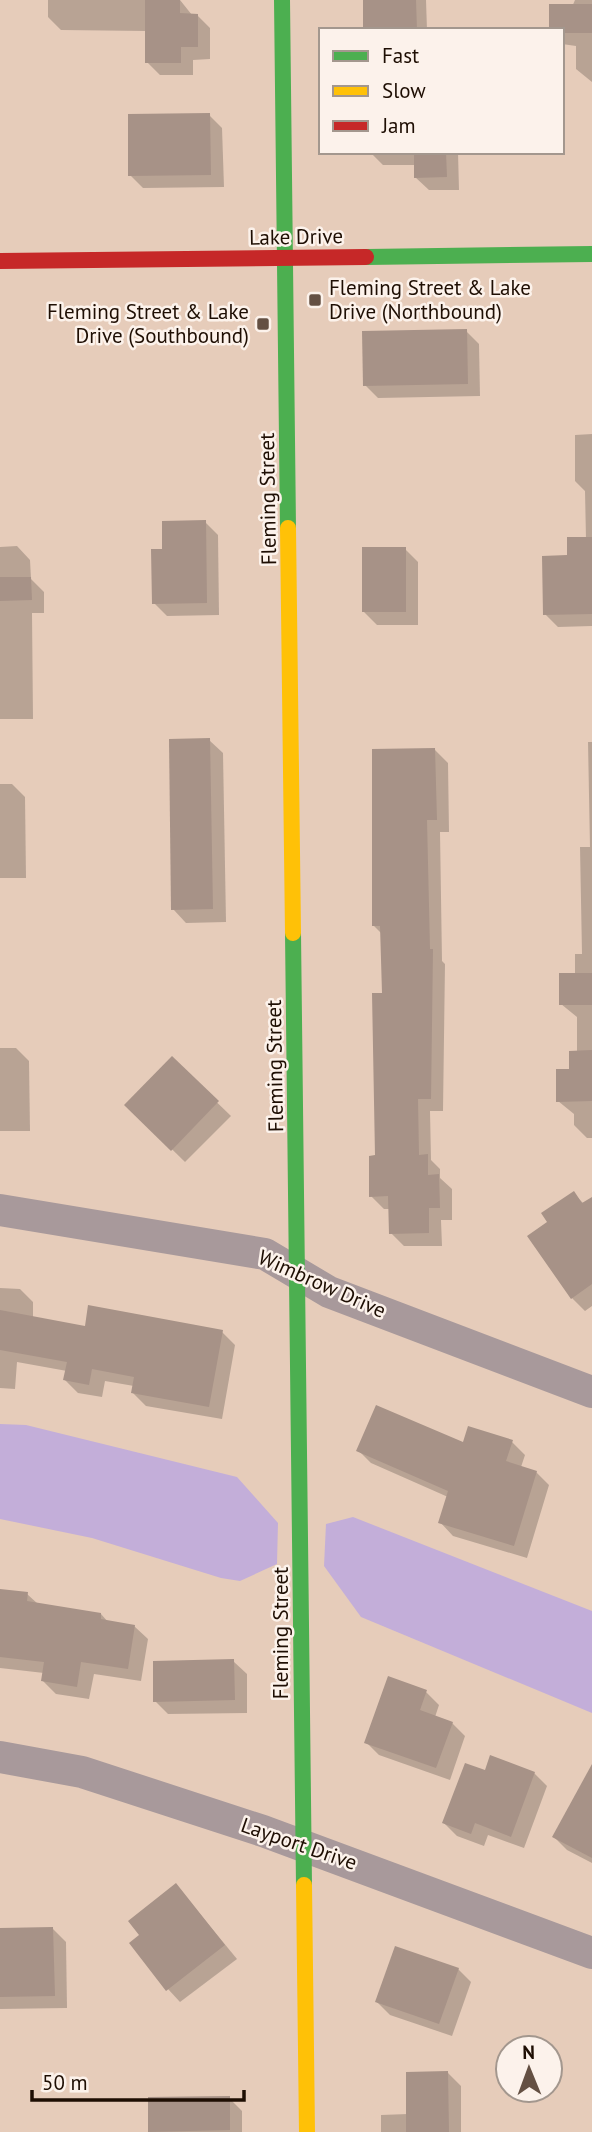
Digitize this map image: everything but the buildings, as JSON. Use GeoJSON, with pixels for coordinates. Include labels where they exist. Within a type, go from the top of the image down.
{"type":"FeatureCollection","features":[{"type":"Feature","properties":{"kind":"street","name":"Fleming Street"},"geometry":{"type":"LineString","coordinates":[[282,0],[307,2132]]}},
{"type":"Feature","properties":{"kind":"street","name":"Lake Drive"},"geometry":{"type":"LineString","coordinates":[[0,261],[592,254]]}},
{"type":"Feature","properties":{"kind":"street","name":"Wimbrow Drive"},"geometry":{"type":"LineString","coordinates":[[0,1209],[265,1254],[329,1292],[592,1392]]}},
{"type":"Feature","properties":{"kind":"street","name":"Layport Drive"},"geometry":{"type":"LineString","coordinates":[[0,1757],[82,1772],[303,1845],[592,1953]]}},
{"type":"Feature","properties":{"kind":"shaded area"},"geometry":{"type":"Polygon","coordinates":[[[0,1424],[26,1425],[237,1477],[278,1523],[277,1564],[240,1581],[221,1578],[92,1538],[0,1519],[0,1424]]]}},
{"type":"Feature","properties":{"kind":"shaded area"},"geometry":{"type":"Polygon","coordinates":[[[353,1517],[592,1611],[592,1713],[361,1617],[324,1566],[326,1524],[353,1517]]]}},
{"type":"Feature","properties":{"kind":"traffic: fast"},"geometry":{"type":"LineString","coordinates":[[282,0],[288,528]]}},
{"type":"Feature","properties":{"kind":"traffic: fast"},"geometry":{"type":"LineString","coordinates":[[366,257],[592,254]]}},
{"type":"Feature","properties":{"kind":"traffic: fast"},"geometry":{"type":"LineString","coordinates":[[293,933],[304,1885]]}},
{"type":"Feature","properties":{"kind":"traffic: slow"},"geometry":{"type":"LineString","coordinates":[[288,528],[293,933]]}},
{"type":"Feature","properties":{"kind":"traffic: slow"},"geometry":{"type":"LineString","coordinates":[[304,1885],[307,2132]]}},
{"type":"Feature","properties":{"kind":"traffic: jam"},"geometry":{"type":"LineString","coordinates":[[0,261],[366,257]]}},
{"type":"Feature","properties":{"kind":"place","name":"Fleming Street & Lake Drive (Northbound)"},"geometry":{"type":"Point","coordinates":[315,300]}},
{"type":"Feature","properties":{"kind":"place","name":"Fleming Street & Lake Drive (Southbound)"},"geometry":{"type":"Point","coordinates":[263,324]}}]}
